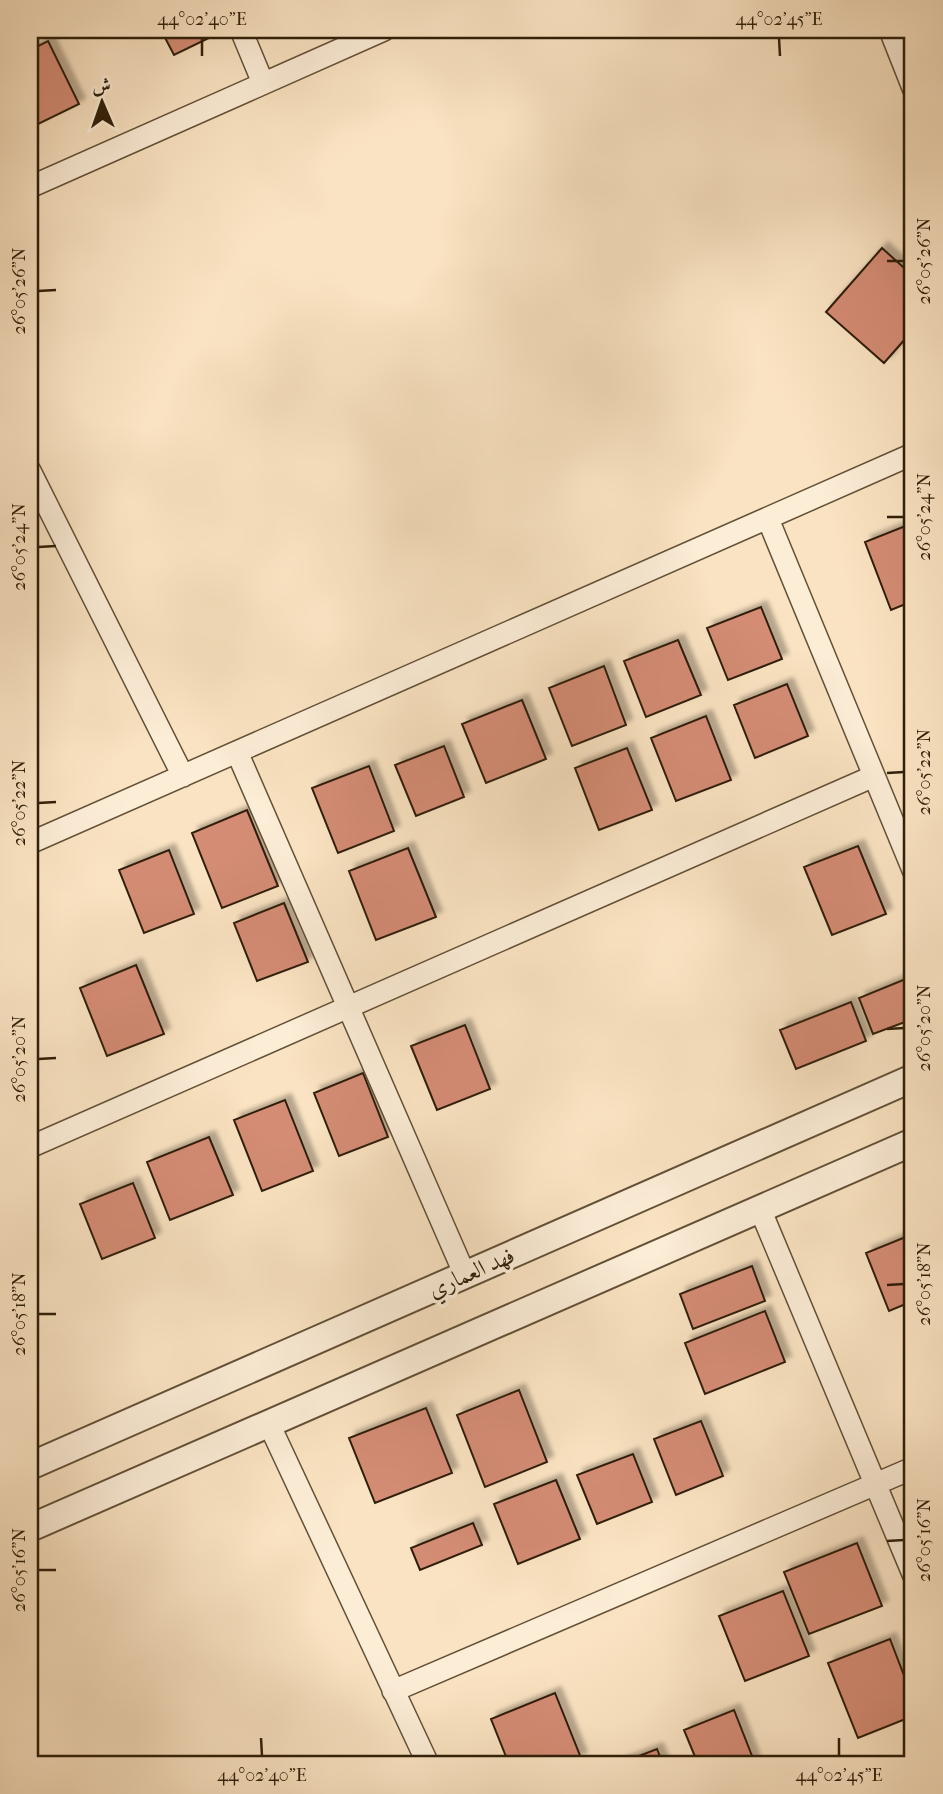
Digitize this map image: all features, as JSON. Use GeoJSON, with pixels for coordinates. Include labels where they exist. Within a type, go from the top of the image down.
{"type":"FeatureCollection","features":[{"type":"Feature","properties":{"kind":"street"},"geometry":{"type":"LineString","coordinates":[[241,30],[263,83]]}},
{"type":"Feature","properties":{"kind":"street"},"geometry":{"type":"LineString","coordinates":[[30,187],[384,30]]}},
{"type":"Feature","properties":{"kind":"street"},"geometry":{"type":"LineString","coordinates":[[890,30],[913,89]]}},
{"type":"Feature","properties":{"kind":"street"},"geometry":{"type":"LineString","coordinates":[[30,844],[913,454]]}},
{"type":"Feature","properties":{"kind":"street"},"geometry":{"type":"LineString","coordinates":[[30,471],[183,776]]}},
{"type":"Feature","properties":{"kind":"street"},"geometry":{"type":"LineString","coordinates":[[768,519],[913,870]]}},
{"type":"Feature","properties":{"kind":"street"},"geometry":{"type":"LineString","coordinates":[[237,752],[466,1275]]}},
{"type":"Feature","properties":{"kind":"street"},"geometry":{"type":"LineString","coordinates":[[30,1147],[874,776]]}},
{"type":"Feature","properties":{"kind":"street","name":"فهد العماري"},"geometry":{"type":"LineString","coordinates":[[30,1466],[913,1078]]}},
{"type":"Feature","properties":{"kind":"street"},"geometry":{"type":"LineString","coordinates":[[30,1528],[913,1142]]}},
{"type":"Feature","properties":{"kind":"street"},"geometry":{"type":"LineString","coordinates":[[760,1209],[913,1574]]}},
{"type":"Feature","properties":{"kind":"street"},"geometry":{"type":"LineString","coordinates":[[268,1424],[428,1764]]}},
{"type":"Feature","properties":{"kind":"street"},"geometry":{"type":"LineString","coordinates":[[393,1691],[913,1468]]}},
{"type":"Feature","properties":{"kind":"building"},"geometry":{"type":"Polygon","coordinates":[[[161,30],[215,30],[217,34],[174,55],[161,30]]]}},
{"type":"Feature","properties":{"kind":"building"},"geometry":{"type":"Polygon","coordinates":[[[48,41],[79,104],[30,128],[30,50],[48,41]]]}},
{"type":"Feature","properties":{"kind":"building"},"geometry":{"type":"Polygon","coordinates":[[[882,248],[913,276],[913,330],[884,363],[826,312],[882,248]]]}},
{"type":"Feature","properties":{"kind":"building"},"geometry":{"type":"Polygon","coordinates":[[[913,523],[913,601],[891,610],[865,542],[913,523]]]}},
{"type":"Feature","properties":{"kind":"building"},"geometry":{"type":"Polygon","coordinates":[[[761,607],[782,659],[728,680],[707,628],[761,607]]]}},
{"type":"Feature","properties":{"kind":"building"},"geometry":{"type":"Polygon","coordinates":[[[678,640],[701,695],[646,717],[624,661],[678,640]]]}},
{"type":"Feature","properties":{"kind":"building"},"geometry":{"type":"Polygon","coordinates":[[[604,666],[626,725],[572,746],[549,688],[604,666]]]}},
{"type":"Feature","properties":{"kind":"building"},"geometry":{"type":"Polygon","coordinates":[[[787,684],[808,736],[755,758],[734,705],[787,684]]]}},
{"type":"Feature","properties":{"kind":"building"},"geometry":{"type":"Polygon","coordinates":[[[522,700],[546,759],[486,783],[462,724],[522,700]]]}},
{"type":"Feature","properties":{"kind":"building"},"geometry":{"type":"Polygon","coordinates":[[[706,716],[731,780],[676,801],[651,738],[706,716]]]}},
{"type":"Feature","properties":{"kind":"building"},"geometry":{"type":"Polygon","coordinates":[[[444,746],[464,797],[416,816],[395,765],[444,746]]]}},
{"type":"Feature","properties":{"kind":"building"},"geometry":{"type":"Polygon","coordinates":[[[627,748],[652,810],[599,830],[575,768],[627,748]]]}},
{"type":"Feature","properties":{"kind":"building"},"geometry":{"type":"Polygon","coordinates":[[[369,766],[394,831],[338,853],[312,788],[369,766]]]}},
{"type":"Feature","properties":{"kind":"building"},"geometry":{"type":"Polygon","coordinates":[[[247,810],[278,886],[222,908],[192,833],[247,810]]]}},
{"type":"Feature","properties":{"kind":"building"},"geometry":{"type":"Polygon","coordinates":[[[858,846],[886,914],[832,935],[804,867],[858,846]]]}},
{"type":"Feature","properties":{"kind":"building"},"geometry":{"type":"Polygon","coordinates":[[[408,848],[436,917],[376,940],[349,871],[408,848]]]}},
{"type":"Feature","properties":{"kind":"building"},"geometry":{"type":"Polygon","coordinates":[[[169,850],[194,914],[144,933],[119,870],[169,850]]]}},
{"type":"Feature","properties":{"kind":"building"},"geometry":{"type":"Polygon","coordinates":[[[284,903],[308,962],[257,981],[234,923],[284,903]]]}},
{"type":"Feature","properties":{"kind":"building"},"geometry":{"type":"Polygon","coordinates":[[[136,965],[164,1034],[107,1056],[80,988],[136,965]]]}},
{"type":"Feature","properties":{"kind":"building"},"geometry":{"type":"Polygon","coordinates":[[[913,976],[913,1019],[873,1034],[859,998],[913,976]]]}},
{"type":"Feature","properties":{"kind":"building"},"geometry":{"type":"Polygon","coordinates":[[[851,1002],[866,1041],[796,1069],[780,1030],[851,1002]]]}},
{"type":"Feature","properties":{"kind":"building"},"geometry":{"type":"Polygon","coordinates":[[[465,1025],[490,1089],[437,1110],[411,1046],[465,1025]]]}},
{"type":"Feature","properties":{"kind":"building"},"geometry":{"type":"Polygon","coordinates":[[[363,1073],[388,1137],[339,1156],[314,1093],[363,1073]]]}},
{"type":"Feature","properties":{"kind":"building"},"geometry":{"type":"Polygon","coordinates":[[[285,1100],[313,1171],[262,1191],[234,1120],[285,1100]]]}},
{"type":"Feature","properties":{"kind":"building"},"geometry":{"type":"Polygon","coordinates":[[[209,1137],[233,1195],[170,1220],[147,1162],[209,1137]]]}},
{"type":"Feature","properties":{"kind":"building"},"geometry":{"type":"Polygon","coordinates":[[[133,1183],[155,1238],[102,1259],[80,1204],[133,1183]]]}},
{"type":"Feature","properties":{"kind":"building"},"geometry":{"type":"Polygon","coordinates":[[[913,1234],[913,1301],[889,1311],[866,1253],[913,1234]]]}},
{"type":"Feature","properties":{"kind":"building"},"geometry":{"type":"Polygon","coordinates":[[[752,1266],[765,1301],[693,1329],[680,1294],[752,1266]]]}},
{"type":"Feature","properties":{"kind":"building"},"geometry":{"type":"Polygon","coordinates":[[[765,1311],[785,1362],[705,1394],[685,1343],[765,1311]]]}},
{"type":"Feature","properties":{"kind":"building"},"geometry":{"type":"Polygon","coordinates":[[[519,1390],[547,1462],[485,1487],[457,1415],[519,1390]]]}},
{"type":"Feature","properties":{"kind":"building"},"geometry":{"type":"Polygon","coordinates":[[[426,1408],[452,1473],[375,1503],[349,1438],[426,1408]]]}},
{"type":"Feature","properties":{"kind":"building"},"geometry":{"type":"Polygon","coordinates":[[[701,1421],[723,1476],[676,1495],[654,1439],[701,1421]]]}},
{"type":"Feature","properties":{"kind":"building"},"geometry":{"type":"Polygon","coordinates":[[[633,1454],[652,1502],[597,1524],[577,1475],[633,1454]]]}},
{"type":"Feature","properties":{"kind":"building"},"geometry":{"type":"Polygon","coordinates":[[[556,1480],[580,1539],[518,1564],[494,1504],[556,1480]]]}},
{"type":"Feature","properties":{"kind":"building"},"geometry":{"type":"Polygon","coordinates":[[[473,1523],[482,1545],[420,1570],[411,1548],[473,1523]]]}},
{"type":"Feature","properties":{"kind":"building"},"geometry":{"type":"Polygon","coordinates":[[[857,1543],[882,1606],[809,1634],[784,1572],[857,1543]]]}},
{"type":"Feature","properties":{"kind":"building"},"geometry":{"type":"Polygon","coordinates":[[[783,1591],[809,1656],[745,1681],[719,1616],[783,1591]]]}},
{"type":"Feature","properties":{"kind":"building"},"geometry":{"type":"Polygon","coordinates":[[[890,1639],[913,1699],[913,1716],[858,1738],[828,1663],[890,1639]]]}},
{"type":"Feature","properties":{"kind":"building"},"geometry":{"type":"Polygon","coordinates":[[[555,1693],[581,1758],[564,1764],[509,1764],[491,1719],[555,1693]]]}},
{"type":"Feature","properties":{"kind":"building"},"geometry":{"type":"Polygon","coordinates":[[[734,1710],[754,1761],[745,1764],[698,1764],[684,1730],[734,1710]]]}},
{"type":"Feature","properties":{"kind":"building"},"geometry":{"type":"Polygon","coordinates":[[[657,1749],[663,1764],[618,1764],[657,1749]]]}}]}
